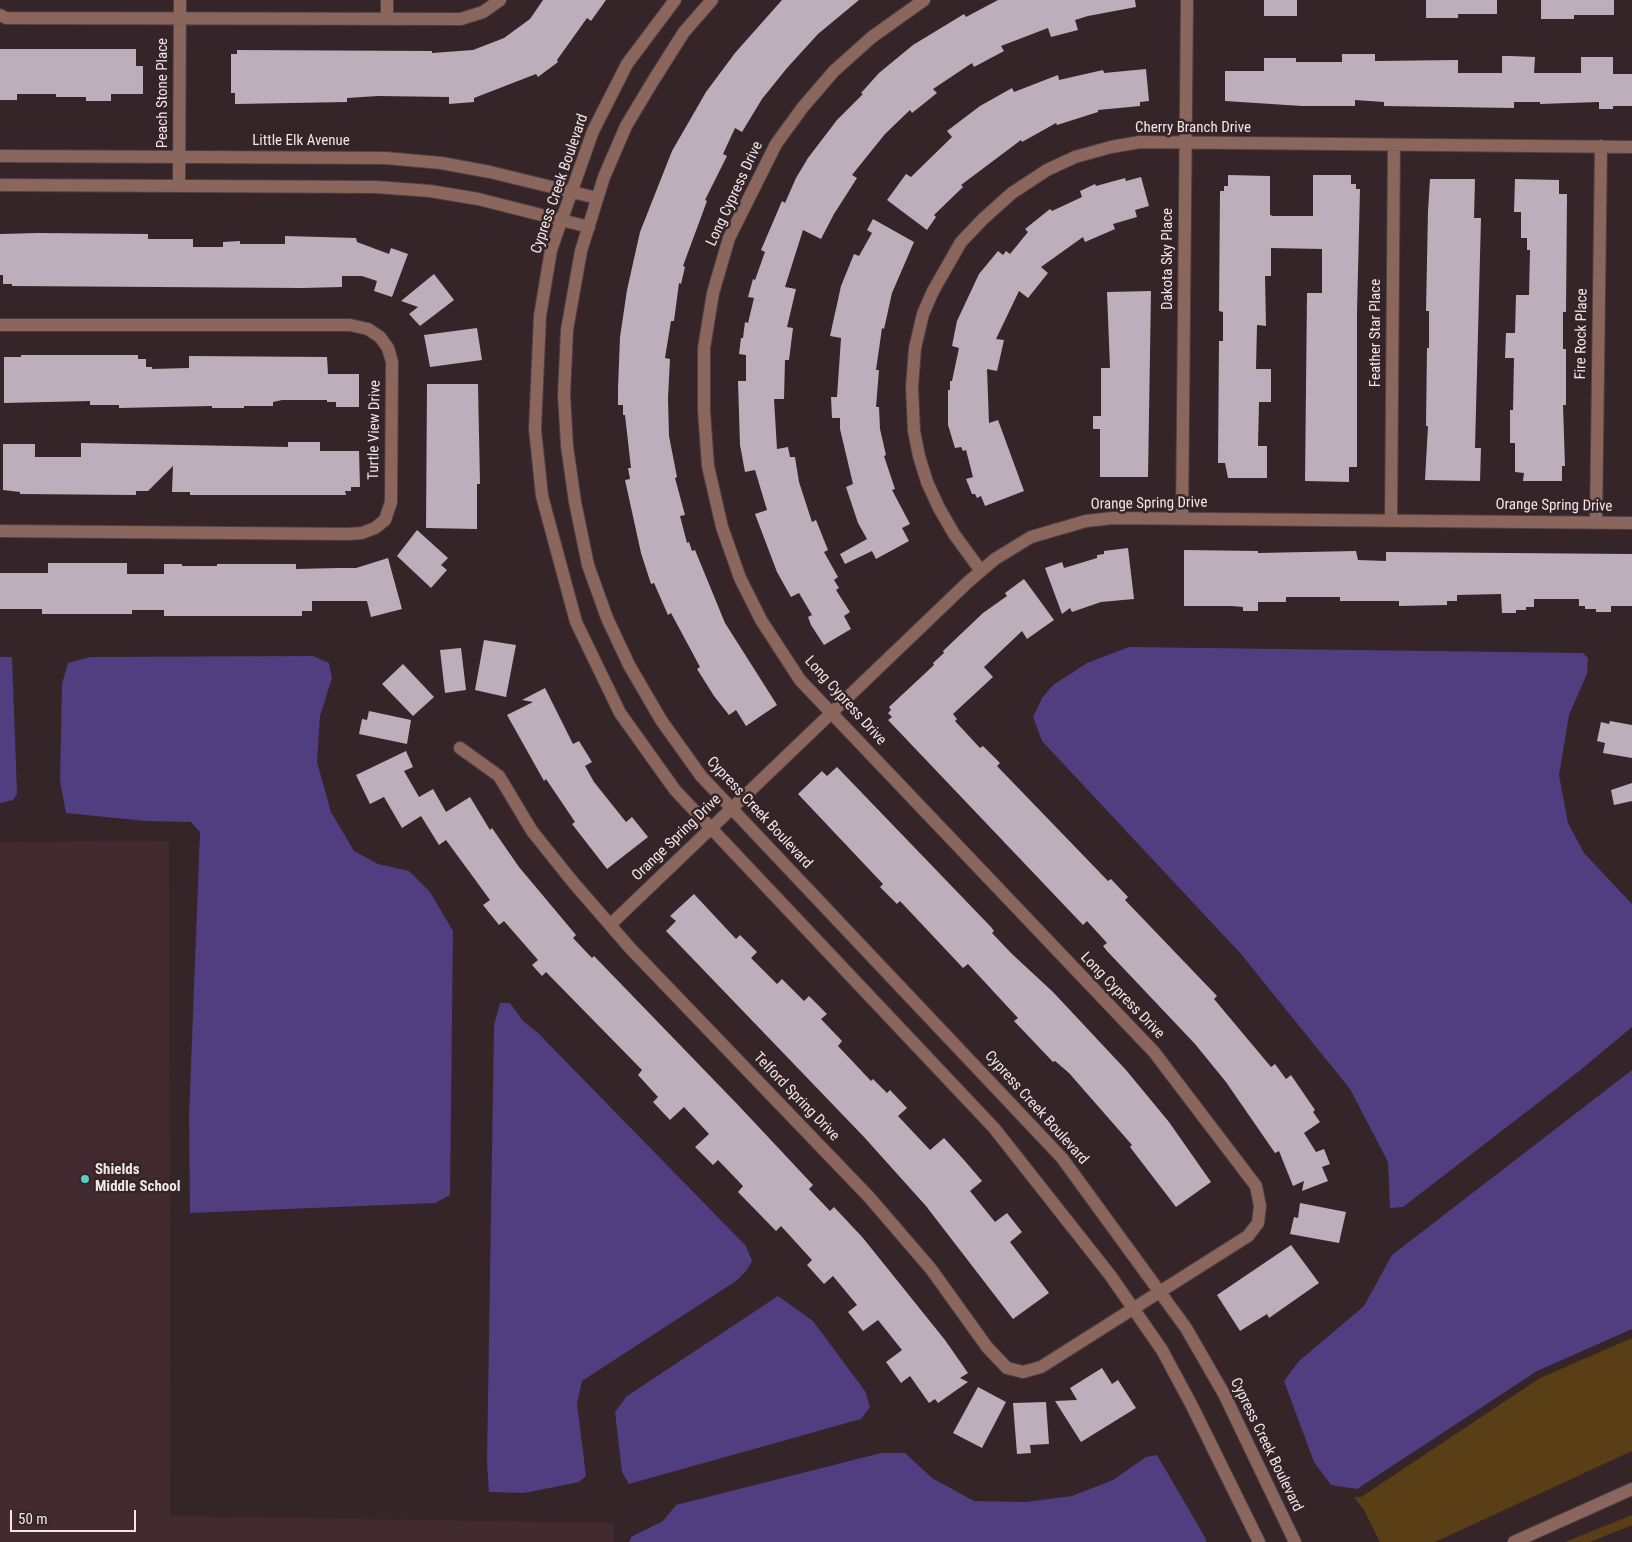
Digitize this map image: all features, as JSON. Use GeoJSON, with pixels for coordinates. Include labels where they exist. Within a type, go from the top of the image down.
{"type":"FeatureCollection","features":[{"type":"Feature","properties":{"kind":"street","name":"Peach Stone Place"},"geometry":{"type":"LineString","coordinates":[[179,186],[180,0]]}},
{"type":"Feature","properties":{"kind":"street"},"geometry":{"type":"LineString","coordinates":[[387,0],[387,18]]}},
{"type":"Feature","properties":{"kind":"street"},"geometry":{"type":"LineString","coordinates":[[0,15],[6,18],[461,19],[483,12],[500,0]]}},
{"type":"Feature","properties":{"kind":"street","name":"Cypress Creek Boulevard"},"geometry":{"type":"LineString","coordinates":[[675,0],[627,64],[592,131],[551,250],[540,316],[535,429],[544,505],[576,622],[620,713],[675,790],[994,1128],[1110,1275],[1162,1350],[1192,1406],[1259,1542]]}},
{"type":"Feature","properties":{"kind":"street","name":"Cypress Creek Boulevard"},"geometry":{"type":"LineString","coordinates":[[712,0],[684,32],[626,126],[604,176],[581,252],[567,330],[564,395],[569,464],[588,565],[615,634],[661,720],[701,776],[1062,1158],[1160,1292],[1186,1328],[1224,1394],[1295,1542]]}},
{"type":"Feature","properties":{"kind":"street","name":"Long Cypress Drive"},"geometry":{"type":"LineString","coordinates":[[924,0],[872,36],[834,72],[803,107],[776,144],[729,238],[713,292],[704,348],[704,410],[708,466],[722,527],[737,569],[761,620],[800,680],[1154,1052],[1256,1186],[1260,1206],[1258,1223],[1248,1236],[1133,1309]]}},
{"type":"Feature","properties":{"kind":"street","name":"Dakota Sky Place"},"geometry":{"type":"LineString","coordinates":[[1182,519],[1187,0]]}},
{"type":"Feature","properties":{"kind":"street","name":"Cherry Branch Drive"},"geometry":{"type":"LineString","coordinates":[[981,571],[954,534],[927,482],[914,431],[912,387],[915,348],[923,314],[933,291],[961,242],[1012,193],[1047,170],[1076,157],[1111,147],[1140,142],[1632,147]]}},
{"type":"Feature","properties":{"kind":"street","name":"Feather Star Place"},"geometry":{"type":"LineString","coordinates":[[1391,521],[1394,145]]}},
{"type":"Feature","properties":{"kind":"street","name":"Fire Rock Place"},"geometry":{"type":"LineString","coordinates":[[1596,523],[1601,146]]}},
{"type":"Feature","properties":{"kind":"street","name":"Little Elk Avenue"},"geometry":{"type":"LineString","coordinates":[[0,156],[385,158],[441,163],[490,172],[598,198]]}},
{"type":"Feature","properties":{"kind":"street"},"geometry":{"type":"LineString","coordinates":[[0,185],[376,187],[430,191],[478,199],[588,227]]}},
{"type":"Feature","properties":{"kind":"street","name":"Turtle View Drive"},"geometry":{"type":"LineString","coordinates":[[0,326],[350,325],[368,329],[380,337],[388,348],[392,362],[391,502],[385,520],[375,528],[362,533],[348,534],[0,531]]}},
{"type":"Feature","properties":{"kind":"street","name":"Orange Spring Drive"},"geometry":{"type":"LineString","coordinates":[[610,925],[981,571],[995,559],[1031,537],[1086,521],[1113,518],[1632,523]]}},
{"type":"Feature","properties":{"kind":"street","name":"Telford Spring Drive"},"geometry":{"type":"LineString","coordinates":[[460,748],[498,776],[532,831],[572,881],[610,925],[869,1197],[932,1269],[987,1348],[1007,1368],[1023,1372],[1041,1367],[1133,1309]]}},
{"type":"Feature","properties":{"kind":"street"},"geometry":{"type":"LineString","coordinates":[[1514,1542],[1632,1489]]}},
{"type":"Feature","properties":{"kind":"shaded area"},"geometry":{"type":"Polygon","coordinates":[[[1129,647],[1583,653],[1588,658],[1587,674],[1569,715],[1559,775],[1568,823],[1584,853],[1632,904],[1632,1027],[1578,1072],[1403,1207],[1390,1208],[1388,1162],[1350,1089],[1241,954],[1042,741],[1033,717],[1042,698],[1053,685],[1087,663],[1129,647]]]}},
{"type":"Feature","properties":{"kind":"shaded area"},"geometry":{"type":"Polygon","coordinates":[[[313,656],[329,663],[332,678],[320,716],[317,762],[331,812],[354,851],[378,864],[409,871],[430,892],[453,931],[450,1195],[435,1203],[190,1213],[189,1117],[200,832],[191,822],[145,821],[66,813],[60,781],[62,684],[68,663],[90,657],[313,656]]]}},
{"type":"Feature","properties":{"kind":"shaded area"},"geometry":{"type":"Polygon","coordinates":[[[0,657],[12,657],[17,794],[13,800],[0,803],[0,657]]]}},
{"type":"Feature","properties":{"kind":"shaded area","name":"Shields Middle School"},"geometry":{"type":"Polygon","coordinates":[[[169,841],[170,1516],[614,1523],[614,1542],[0,1542],[0,842],[169,841]]]}},
{"type":"Feature","properties":{"kind":"shaded area"},"geometry":{"type":"Polygon","coordinates":[[[500,1003],[510,1003],[523,1021],[538,1033],[746,1246],[752,1261],[746,1271],[736,1281],[582,1381],[577,1403],[586,1476],[579,1482],[524,1493],[489,1492],[487,1462],[494,1025],[500,1003]]]}},
{"type":"Feature","properties":{"kind":"shaded area"},"geometry":{"type":"Polygon","coordinates":[[[1632,1070],[1632,1329],[1537,1371],[1357,1489],[1331,1485],[1314,1462],[1284,1381],[1299,1361],[1364,1306],[1392,1255],[1632,1070]]]}},
{"type":"Feature","properties":{"kind":"shaded area"},"geometry":{"type":"Polygon","coordinates":[[[778,1296],[813,1321],[865,1391],[870,1407],[861,1419],[629,1484],[622,1472],[615,1412],[627,1396],[778,1296]]]}},
{"type":"Feature","properties":{"kind":"shaded area"},"geometry":{"type":"Polygon","coordinates":[[[1632,1338],[1632,1451],[1435,1542],[1380,1542],[1364,1510],[1354,1497],[1361,1497],[1540,1378],[1632,1338]]]}},
{"type":"Feature","properties":{"kind":"shaded area"},"geometry":{"type":"Polygon","coordinates":[[[881,1453],[905,1453],[932,1478],[974,1501],[1026,1502],[1072,1496],[1113,1480],[1146,1457],[1157,1455],[1206,1542],[629,1542],[631,1537],[663,1521],[676,1505],[881,1453]]]}},
{"type":"Feature","properties":{"kind":"shaded area"},"geometry":{"type":"Polygon","coordinates":[[[1632,1515],[1632,1525],[1590,1542],[1565,1542],[1632,1515]]]}},
{"type":"Feature","properties":{"kind":"building"},"geometry":{"type":"Polygon","coordinates":[[[543,0],[606,0],[591,21],[587,18],[557,60],[558,62],[538,77],[536,74],[474,98],[474,102],[449,104],[449,97],[378,96],[347,98],[347,102],[235,104],[235,93],[231,93],[231,54],[237,54],[237,50],[432,51],[432,53],[473,50],[504,38],[530,19],[543,0]]]}},
{"type":"Feature","properties":{"kind":"building"},"geometry":{"type":"Polygon","coordinates":[[[782,0],[859,0],[818,34],[787,68],[762,99],[742,132],[735,128],[723,154],[727,156],[705,200],[707,201],[683,266],[685,267],[681,284],[679,283],[674,321],[671,321],[665,358],[670,359],[669,436],[677,477],[675,478],[685,515],[680,516],[687,543],[689,542],[692,551],[695,550],[725,623],[777,705],[746,726],[736,710],[729,715],[714,696],[697,669],[700,667],[671,613],[668,615],[654,583],[651,584],[641,553],[625,480],[630,479],[628,468],[631,468],[623,405],[618,405],[620,337],[627,290],[640,232],[672,151],[706,92],[735,53],[782,0]]]}},
{"type":"Feature","properties":{"kind":"building"},"geometry":{"type":"Polygon","coordinates":[[[998,0],[1135,0],[1136,7],[1075,20],[1078,30],[1051,37],[1048,28],[1001,46],[1004,51],[974,67],[972,63],[933,89],[937,93],[912,113],[910,110],[885,134],[852,175],[857,178],[834,214],[821,239],[803,230],[785,287],[796,289],[787,327],[793,328],[789,360],[785,360],[784,399],[774,399],[777,449],[788,447],[790,457],[795,457],[799,482],[812,522],[816,520],[828,550],[824,552],[838,577],[834,580],[839,588],[836,590],[850,612],[844,616],[851,629],[824,645],[811,625],[808,617],[812,615],[799,593],[791,597],[777,572],[755,514],[767,510],[755,470],[745,472],[740,445],[738,381],[746,381],[746,355],[739,354],[745,322],[748,323],[754,298],[748,297],[753,279],[755,280],[765,252],[761,250],[782,201],[785,203],[796,178],[808,158],[837,120],[863,94],[861,93],[879,73],[913,45],[964,14],[966,17],[998,0]]]}},
{"type":"Feature","properties":{"kind":"building"},"geometry":{"type":"Polygon","coordinates":[[[1264,0],[1297,0],[1297,16],[1264,16],[1264,0]]]}},
{"type":"Feature","properties":{"kind":"building"},"geometry":{"type":"Polygon","coordinates":[[[1426,0],[1497,0],[1497,14],[1458,14],[1458,18],[1426,18],[1426,0]]]}},
{"type":"Feature","properties":{"kind":"building"},"geometry":{"type":"Polygon","coordinates":[[[1541,0],[1614,0],[1614,15],[1574,15],[1574,19],[1541,19],[1541,0]]]}},
{"type":"Feature","properties":{"kind":"building"},"geometry":{"type":"Polygon","coordinates":[[[0,49],[136,49],[136,66],[143,66],[143,94],[111,94],[111,101],[86,101],[86,97],[56,97],[56,94],[17,94],[17,100],[0,100],[0,49]]]}},
{"type":"Feature","properties":{"kind":"building"},"geometry":{"type":"Polygon","coordinates":[[[1342,54],[1375,54],[1375,61],[1458,60],[1458,73],[1502,73],[1502,56],[1511,56],[1535,57],[1534,73],[1581,73],[1581,57],[1613,57],[1613,74],[1632,74],[1632,106],[1613,106],[1613,109],[1599,109],[1599,102],[1540,104],[1540,102],[1514,102],[1514,108],[1384,106],[1384,102],[1355,100],[1355,106],[1302,106],[1225,101],[1225,71],[1264,71],[1264,58],[1296,58],[1296,62],[1342,62],[1342,54]]]}},
{"type":"Feature","properties":{"kind":"building"},"geometry":{"type":"Polygon","coordinates":[[[1146,69],[1149,101],[1140,102],[1140,106],[1098,110],[1098,112],[1057,125],[1056,123],[1022,142],[1021,140],[961,185],[963,187],[934,215],[936,217],[927,230],[887,200],[906,174],[911,177],[952,137],[947,131],[980,106],[1012,88],[1014,92],[1058,75],[1059,80],[1103,70],[1104,73],[1146,69]]]}},
{"type":"Feature","properties":{"kind":"building"},"geometry":{"type":"Polygon","coordinates":[[[1228,175],[1270,176],[1270,215],[1273,216],[1313,216],[1313,175],[1351,175],[1351,184],[1356,184],[1356,189],[1360,189],[1357,312],[1357,467],[1349,467],[1349,482],[1305,481],[1307,293],[1322,293],[1322,249],[1271,248],[1271,276],[1265,276],[1266,326],[1257,325],[1256,369],[1271,369],[1271,402],[1259,402],[1258,446],[1267,446],[1267,478],[1228,478],[1225,463],[1218,463],[1219,341],[1223,341],[1223,312],[1219,311],[1220,191],[1224,191],[1224,186],[1228,186],[1228,175]]]}},
{"type":"Feature","properties":{"kind":"building"},"geometry":{"type":"Polygon","coordinates":[[[1141,177],[1149,206],[1135,210],[1137,217],[1113,224],[1115,229],[1085,242],[1083,237],[1041,267],[1048,273],[1028,298],[1019,291],[996,339],[1004,340],[997,371],[987,369],[989,423],[998,420],[1024,491],[985,506],[981,496],[977,498],[975,494],[972,494],[966,479],[973,477],[966,450],[963,451],[961,447],[955,448],[948,425],[948,390],[950,390],[950,381],[952,381],[959,348],[952,346],[957,321],[979,274],[998,251],[1003,255],[1006,251],[1010,254],[1028,232],[1025,229],[1050,209],[1052,211],[1082,197],[1080,191],[1095,184],[1096,186],[1125,178],[1126,181],[1141,177]]]}},
{"type":"Feature","properties":{"kind":"building"},"geometry":{"type":"Polygon","coordinates":[[[1430,179],[1475,179],[1474,218],[1481,218],[1475,448],[1481,448],[1480,481],[1425,480],[1428,426],[1426,426],[1429,311],[1426,311],[1430,179]]]}},
{"type":"Feature","properties":{"kind":"building"},"geometry":{"type":"Polygon","coordinates":[[[1515,179],[1559,180],[1559,194],[1567,194],[1566,312],[1563,312],[1563,349],[1566,349],[1566,405],[1563,405],[1565,466],[1562,466],[1562,481],[1523,481],[1524,473],[1515,472],[1515,443],[1510,443],[1510,410],[1513,410],[1514,358],[1505,358],[1506,333],[1515,333],[1516,295],[1529,295],[1530,250],[1527,250],[1527,238],[1521,238],[1521,212],[1514,212],[1515,179]]]}},
{"type":"Feature","properties":{"kind":"building"},"geometry":{"type":"Polygon","coordinates":[[[873,219],[914,242],[892,293],[884,329],[882,328],[876,370],[879,370],[876,407],[879,407],[880,429],[886,455],[884,456],[895,489],[892,490],[910,524],[902,528],[909,541],[876,559],[872,551],[845,564],[840,554],[867,539],[858,523],[846,487],[853,484],[840,429],[840,418],[832,418],[831,397],[837,397],[841,338],[830,336],[841,286],[854,254],[859,256],[872,233],[867,230],[873,219]]]}},
{"type":"Feature","properties":{"kind":"building"},"geometry":{"type":"Polygon","coordinates":[[[0,234],[148,234],[148,239],[193,239],[193,247],[223,247],[223,242],[240,241],[240,244],[285,244],[285,236],[356,238],[357,242],[389,254],[391,248],[408,254],[392,297],[374,291],[377,281],[362,276],[342,276],[342,287],[303,288],[12,286],[12,284],[3,284],[3,275],[0,275],[0,234]]]}},
{"type":"Feature","properties":{"kind":"building"},"geometry":{"type":"Polygon","coordinates":[[[434,274],[454,300],[420,326],[409,314],[418,307],[401,301],[434,274]]]}},
{"type":"Feature","properties":{"kind":"building"},"geometry":{"type":"Polygon","coordinates":[[[1151,291],[1148,477],[1100,477],[1100,429],[1093,429],[1093,416],[1101,416],[1101,368],[1110,368],[1107,292],[1151,291]]]}},
{"type":"Feature","properties":{"kind":"building"},"geometry":{"type":"Polygon","coordinates":[[[477,328],[482,360],[430,367],[424,335],[477,328]]]}},
{"type":"Feature","properties":{"kind":"building"},"geometry":{"type":"Polygon","coordinates":[[[21,355],[138,355],[138,359],[146,359],[146,367],[152,367],[152,369],[189,368],[189,356],[327,357],[328,374],[359,374],[359,407],[336,407],[336,402],[327,402],[327,400],[282,400],[273,402],[273,406],[244,406],[244,408],[212,408],[212,406],[119,408],[119,405],[90,405],[90,401],[4,403],[4,357],[21,357],[21,355]]]}},
{"type":"Feature","properties":{"kind":"building"},"geometry":{"type":"Polygon","coordinates":[[[427,384],[478,384],[480,484],[477,484],[477,529],[426,528],[427,384]]]}},
{"type":"Feature","properties":{"kind":"building"},"geometry":{"type":"Polygon","coordinates":[[[288,442],[320,442],[320,451],[359,451],[360,487],[351,487],[351,491],[345,491],[346,495],[190,495],[190,492],[172,492],[173,466],[148,491],[136,491],[136,495],[20,494],[20,492],[3,490],[3,444],[35,444],[35,457],[81,457],[81,443],[288,447],[288,442]]]}},
{"type":"Feature","properties":{"kind":"building"},"geometry":{"type":"Polygon","coordinates":[[[417,530],[448,558],[441,565],[447,570],[431,588],[397,556],[417,530]]]}},
{"type":"Feature","properties":{"kind":"building"},"geometry":{"type":"Polygon","coordinates":[[[1128,548],[1134,599],[1101,602],[1072,612],[1070,608],[1062,614],[1045,568],[1062,562],[1064,568],[1097,558],[1097,555],[1104,554],[1104,551],[1128,548]]]}},
{"type":"Feature","properties":{"kind":"building"},"geometry":{"type":"Polygon","coordinates":[[[1184,550],[1258,551],[1258,553],[1356,551],[1358,560],[1386,561],[1386,552],[1632,554],[1632,606],[1611,606],[1611,612],[1596,612],[1596,609],[1585,609],[1585,606],[1579,606],[1579,599],[1534,599],[1534,607],[1526,607],[1526,610],[1516,610],[1516,613],[1502,613],[1501,594],[1457,595],[1457,601],[1447,601],[1447,605],[1399,606],[1399,601],[1340,601],[1340,597],[1286,597],[1286,602],[1258,602],[1258,611],[1243,611],[1243,607],[1232,606],[1184,606],[1184,550]]]}},
{"type":"Feature","properties":{"kind":"building"},"geometry":{"type":"Polygon","coordinates":[[[388,558],[402,609],[371,617],[367,601],[312,601],[312,611],[302,611],[302,616],[164,616],[164,610],[132,610],[132,614],[42,614],[42,609],[0,609],[0,573],[48,573],[48,563],[127,563],[127,574],[164,574],[164,564],[217,566],[217,564],[296,564],[296,569],[356,568],[388,558]]]}},
{"type":"Feature","properties":{"kind":"building"},"geometry":{"type":"Polygon","coordinates":[[[1024,579],[1054,620],[1027,639],[1022,631],[984,667],[993,677],[953,714],[957,719],[955,721],[980,748],[983,746],[1000,763],[997,766],[1108,881],[1111,879],[1128,897],[1125,900],[1217,996],[1214,999],[1271,1067],[1275,1064],[1286,1079],[1291,1075],[1315,1110],[1313,1112],[1320,1122],[1304,1133],[1316,1152],[1324,1149],[1330,1164],[1322,1167],[1328,1181],[1302,1191],[1304,1181],[1293,1186],[1279,1151],[1275,1153],[1226,1082],[1195,1044],[1107,951],[1103,946],[1107,943],[1087,921],[1083,925],[888,720],[892,717],[888,713],[891,710],[889,707],[934,665],[933,663],[944,653],[943,651],[983,613],[1007,596],[1005,593],[1024,579]]]}},
{"type":"Feature","properties":{"kind":"building"},"geometry":{"type":"Polygon","coordinates":[[[484,640],[516,645],[506,697],[475,690],[484,640]]]}},
{"type":"Feature","properties":{"kind":"building"},"geometry":{"type":"Polygon","coordinates":[[[461,648],[466,690],[445,693],[440,650],[461,648]]]}},
{"type":"Feature","properties":{"kind":"building"},"geometry":{"type":"Polygon","coordinates":[[[403,664],[434,697],[413,716],[382,684],[403,664]]]}},
{"type":"Feature","properties":{"kind":"building"},"geometry":{"type":"Polygon","coordinates":[[[545,688],[573,744],[579,741],[592,762],[585,766],[594,782],[626,822],[632,817],[648,837],[607,869],[572,824],[575,822],[546,779],[544,781],[507,715],[533,702],[522,700],[545,688]]]}},
{"type":"Feature","properties":{"kind":"building"},"geometry":{"type":"Polygon","coordinates":[[[369,711],[411,720],[407,744],[359,734],[362,719],[367,720],[369,711]]]}},
{"type":"Feature","properties":{"kind":"building"},"geometry":{"type":"Polygon","coordinates":[[[1610,721],[1632,725],[1632,758],[1603,753],[1605,743],[1597,741],[1601,722],[1609,724],[1610,721]]]}},
{"type":"Feature","properties":{"kind":"building"},"geometry":{"type":"Polygon","coordinates":[[[406,751],[413,767],[404,771],[419,797],[433,789],[446,812],[470,797],[490,830],[492,828],[519,867],[576,935],[573,938],[592,958],[594,956],[739,1106],[813,1185],[809,1189],[830,1211],[834,1207],[863,1238],[945,1340],[968,1373],[960,1378],[968,1382],[938,1403],[935,1399],[929,1403],[910,1376],[901,1383],[886,1362],[902,1350],[878,1320],[863,1331],[848,1312],[857,1305],[833,1276],[824,1284],[807,1265],[812,1260],[781,1226],[776,1231],[738,1192],[743,1186],[718,1160],[713,1165],[695,1147],[709,1134],[684,1107],[670,1120],[653,1102],[658,1097],[638,1075],[642,1070],[546,972],[542,976],[532,965],[538,960],[504,921],[499,925],[483,905],[490,900],[446,840],[439,845],[421,816],[402,828],[384,797],[370,804],[356,775],[406,751]]]}},
{"type":"Feature","properties":{"kind":"building"},"geometry":{"type":"Polygon","coordinates":[[[837,767],[991,927],[994,931],[992,933],[1012,954],[1053,992],[1126,1070],[1169,1122],[1211,1182],[1176,1207],[1130,1147],[1132,1145],[1069,1073],[1055,1061],[1053,1062],[1014,1021],[1018,1018],[968,964],[963,968],[900,901],[897,904],[880,887],[883,884],[798,794],[822,771],[827,776],[837,767]]]}},
{"type":"Feature","properties":{"kind":"building"},"geometry":{"type":"Polygon","coordinates":[[[1632,783],[1632,801],[1614,805],[1611,790],[1632,783]]]}},
{"type":"Feature","properties":{"kind":"building"},"geometry":{"type":"Polygon","coordinates":[[[694,894],[736,939],[740,935],[757,952],[751,958],[777,984],[782,979],[804,1001],[809,996],[827,1014],[821,1019],[842,1041],[838,1046],[871,1081],[873,1079],[887,1093],[890,1090],[907,1108],[898,1116],[930,1150],[944,1138],[964,1160],[982,1181],[970,1191],[995,1222],[1007,1213],[1022,1232],[1010,1242],[1049,1293],[1013,1319],[926,1206],[864,1137],[666,931],[676,921],[670,916],[694,894]]]}},
{"type":"Feature","properties":{"kind":"building"},"geometry":{"type":"Polygon","coordinates":[[[1300,1203],[1346,1212],[1339,1243],[1290,1234],[1294,1217],[1298,1218],[1300,1203]]]}},
{"type":"Feature","properties":{"kind":"building"},"geometry":{"type":"Polygon","coordinates":[[[1291,1245],[1319,1283],[1269,1318],[1267,1314],[1240,1331],[1217,1295],[1291,1245]]]}},
{"type":"Feature","properties":{"kind":"building"},"geometry":{"type":"Polygon","coordinates":[[[1102,1368],[1112,1384],[1118,1380],[1136,1408],[1081,1442],[1055,1401],[1077,1400],[1070,1388],[1102,1368]]]}},
{"type":"Feature","properties":{"kind":"building"},"geometry":{"type":"Polygon","coordinates":[[[978,1387],[1006,1402],[982,1448],[953,1433],[978,1387]]]}},
{"type":"Feature","properties":{"kind":"building"},"geometry":{"type":"Polygon","coordinates":[[[1046,1402],[1049,1444],[1030,1445],[1031,1453],[1017,1454],[1013,1403],[1046,1402]]]}},
{"type":"Feature","properties":{"kind":"place","name":"Shields Middle School"},"geometry":{"type":"Point","coordinates":[85,1179]}}]}
